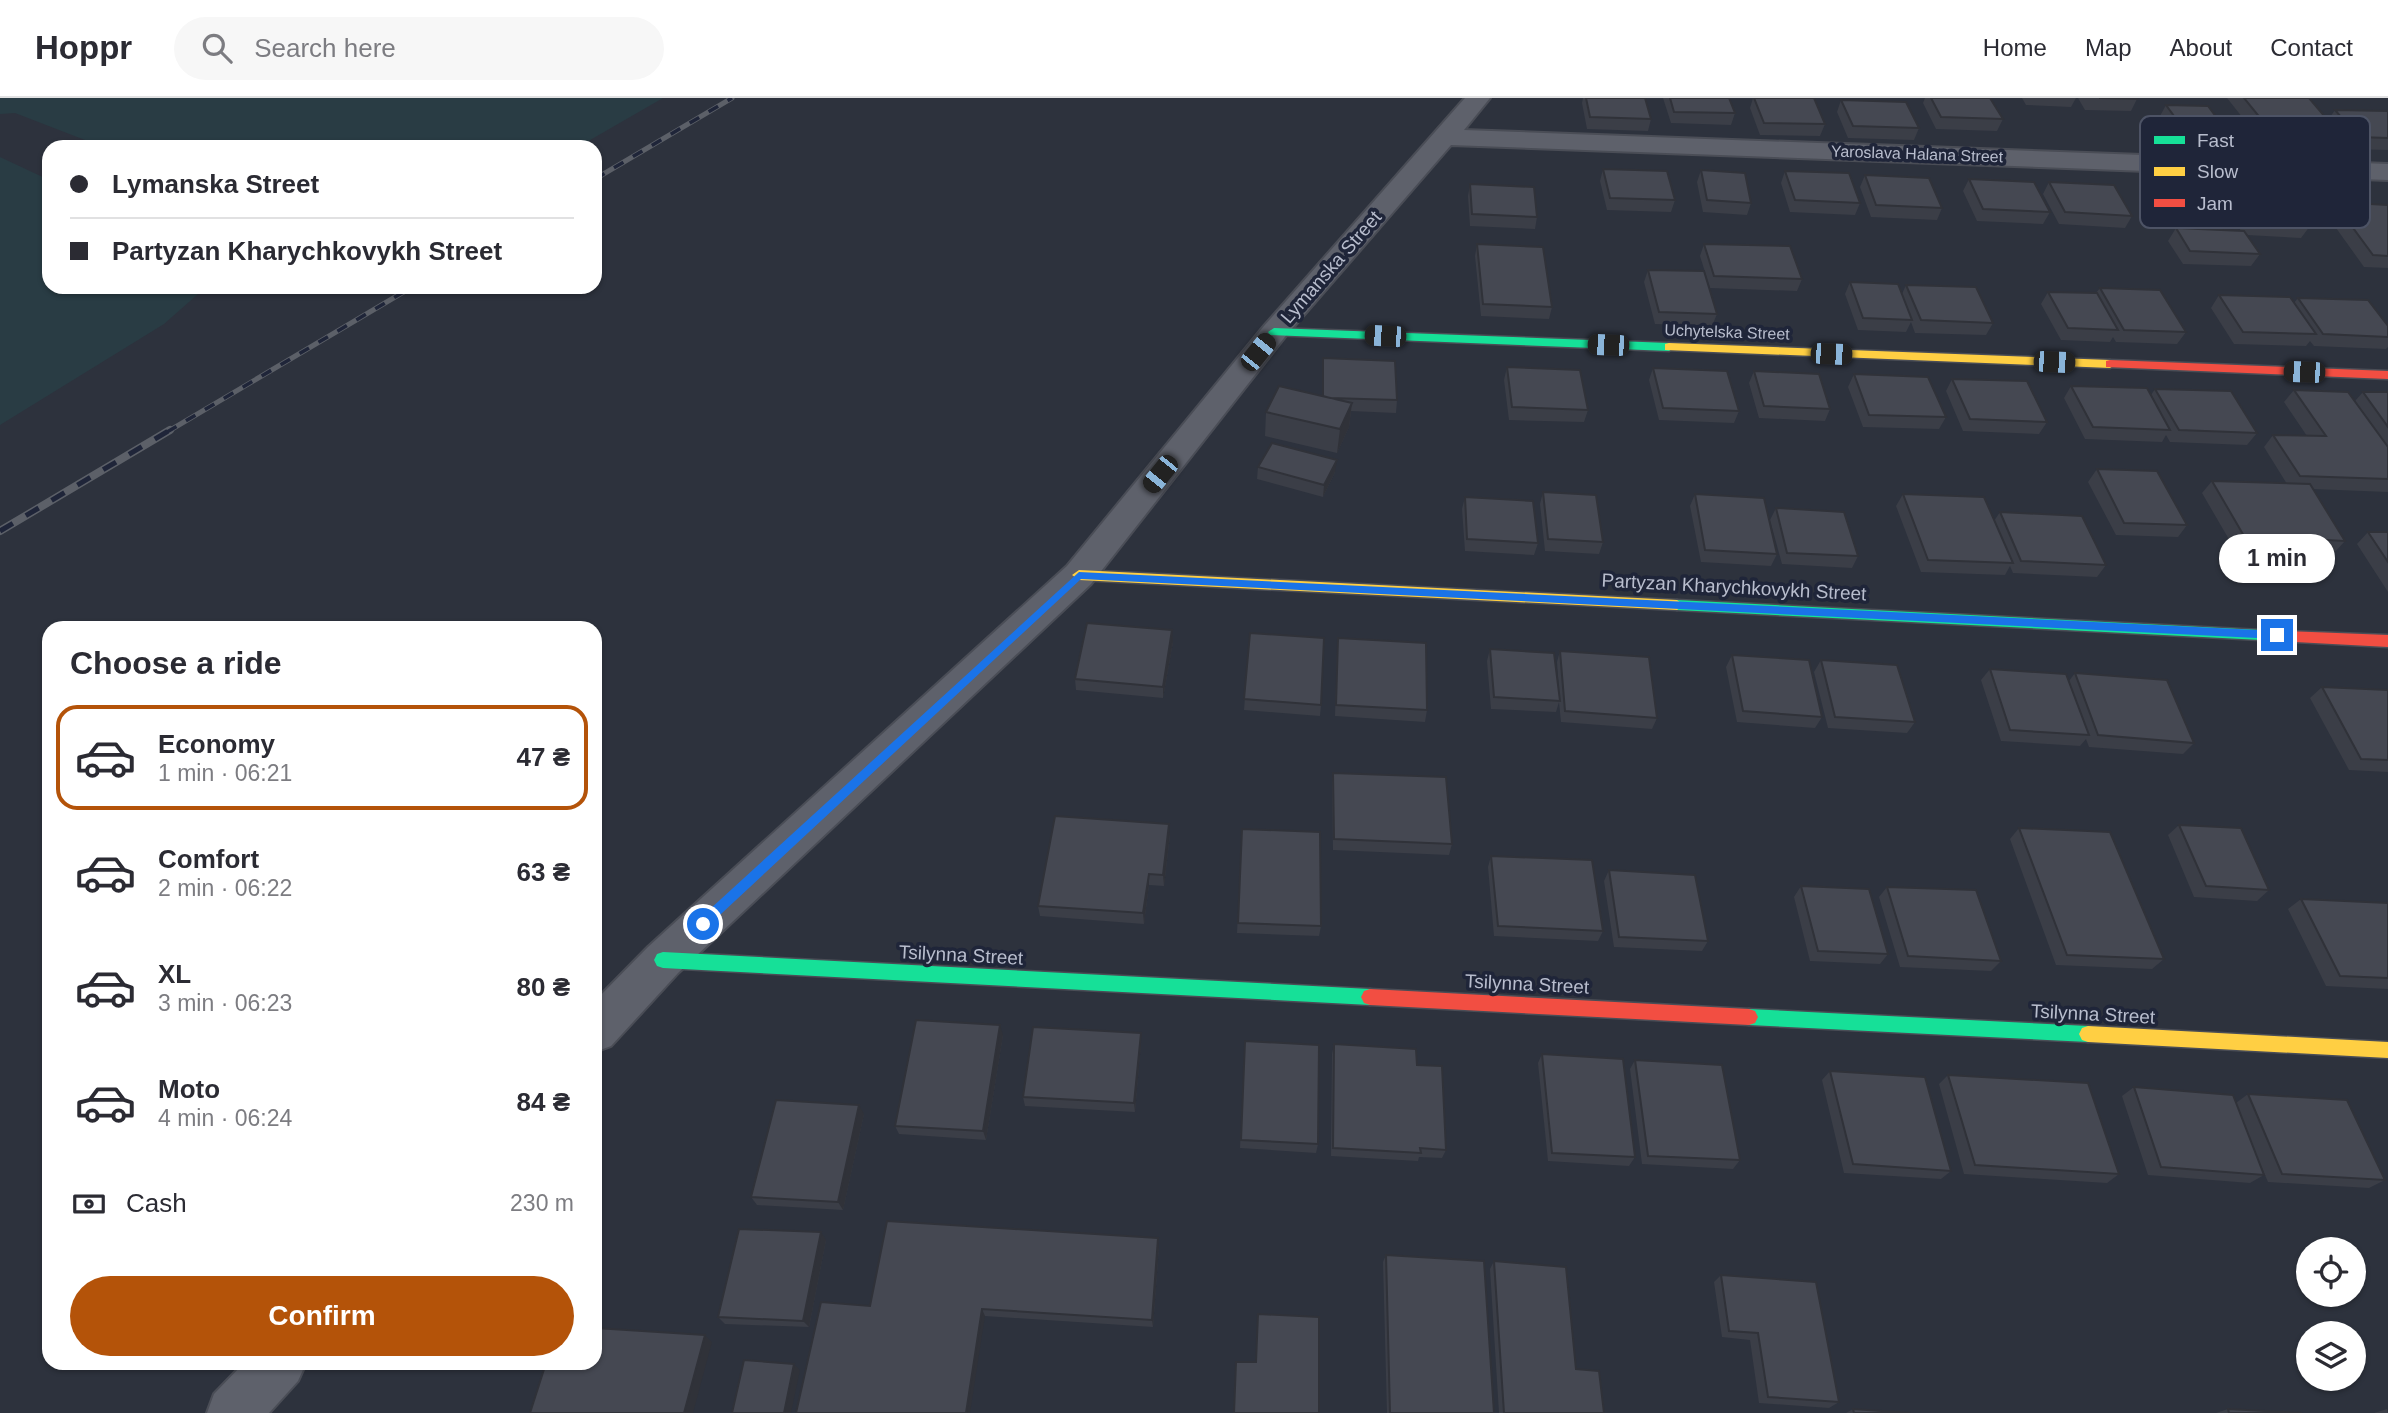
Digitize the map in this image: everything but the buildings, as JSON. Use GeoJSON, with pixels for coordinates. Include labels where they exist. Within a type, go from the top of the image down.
{"type":"FeatureCollection","features":[{"type":"Feature","properties":{"kind":"street","name":"Lymanska Street"},"geometry":{"type":"LineString","coordinates":[[602,1025],[663,960],[1079,575],[1274,332],[1478,98]]}},
{"type":"Feature","properties":{"kind":"street","name":"Yaroslava Halana Street"},"geometry":{"type":"LineString","coordinates":[[1446,136],[2140,163]]}},
{"type":"Feature","properties":{"kind":"street","name":"Yaroslava Halana Street"},"geometry":{"type":"LineString","coordinates":[[2370,171],[2388,172]]}},
{"type":"Feature","properties":{"kind":"street","name":"Uchytelska Street"},"geometry":{"type":"LineString","coordinates":[[1274,332],[2388,375]]}},
{"type":"Feature","properties":{"kind":"street","name":"Partyzan Kharychkovykh Street"},"geometry":{"type":"LineString","coordinates":[[1079,575],[2388,641]]}},
{"type":"Feature","properties":{"kind":"street","name":"Tsilynna Street"},"geometry":{"type":"LineString","coordinates":[[663,960],[2388,1050]]}},
{"type":"Feature","properties":{"kind":"street"},"geometry":{"type":"LineString","coordinates":[[233,1413],[274,1370]]}},
{"type":"Feature","properties":{"kind":"shaded area"},"geometry":{"type":"Polygon","coordinates":[[[0,98],[663,98],[590,140],[85,140],[15,113],[0,114],[0,98]]]}},
{"type":"Feature","properties":{"kind":"shaded area"},"geometry":{"type":"Polygon","coordinates":[[[0,157],[42,177],[42,294],[198,294],[164,324],[0,425],[0,157]]]}},
{"type":"Feature","properties":{"kind":"railway"},"geometry":{"type":"LineString","coordinates":[[602,175],[732,98]]}},
{"type":"Feature","properties":{"kind":"railway"},"geometry":{"type":"LineString","coordinates":[[167,432],[400,294]]}},
{"type":"Feature","properties":{"kind":"railway"},"geometry":{"type":"LineString","coordinates":[[0,531],[170,430]]}},
{"type":"Feature","properties":{"kind":"traffic: fast"},"geometry":{"type":"LineString","coordinates":[[1274,332],[1669,347]]}},
{"type":"Feature","properties":{"kind":"traffic: fast"},"geometry":{"type":"LineString","coordinates":[[1677,605],[2261,635]]}},
{"type":"Feature","properties":{"kind":"traffic: fast"},"geometry":{"type":"LineString","coordinates":[[663,960],[1370,997]]}},
{"type":"Feature","properties":{"kind":"traffic: fast"},"geometry":{"type":"LineString","coordinates":[[1749,1017],[2088,1034]]}},
{"type":"Feature","properties":{"kind":"traffic: slow"},"geometry":{"type":"LineString","coordinates":[[1669,347],[2110,364]]}},
{"type":"Feature","properties":{"kind":"traffic: slow"},"geometry":{"type":"LineString","coordinates":[[1079,575],[1677,605]]}},
{"type":"Feature","properties":{"kind":"traffic: slow"},"geometry":{"type":"LineString","coordinates":[[2088,1034],[2388,1050]]}},
{"type":"Feature","properties":{"kind":"traffic: jam"},"geometry":{"type":"LineString","coordinates":[[2110,364],[2388,375]]}},
{"type":"Feature","properties":{"kind":"traffic: jam"},"geometry":{"type":"LineString","coordinates":[[2261,635],[2388,641]]}},
{"type":"Feature","properties":{"kind":"traffic: jam"},"geometry":{"type":"LineString","coordinates":[[1370,997],[1749,1017]]}},
{"type":"Feature","properties":{"kind":"route"},"geometry":{"type":"LineString","coordinates":[[703,924],[1079,575],[2277,635]]}}]}
